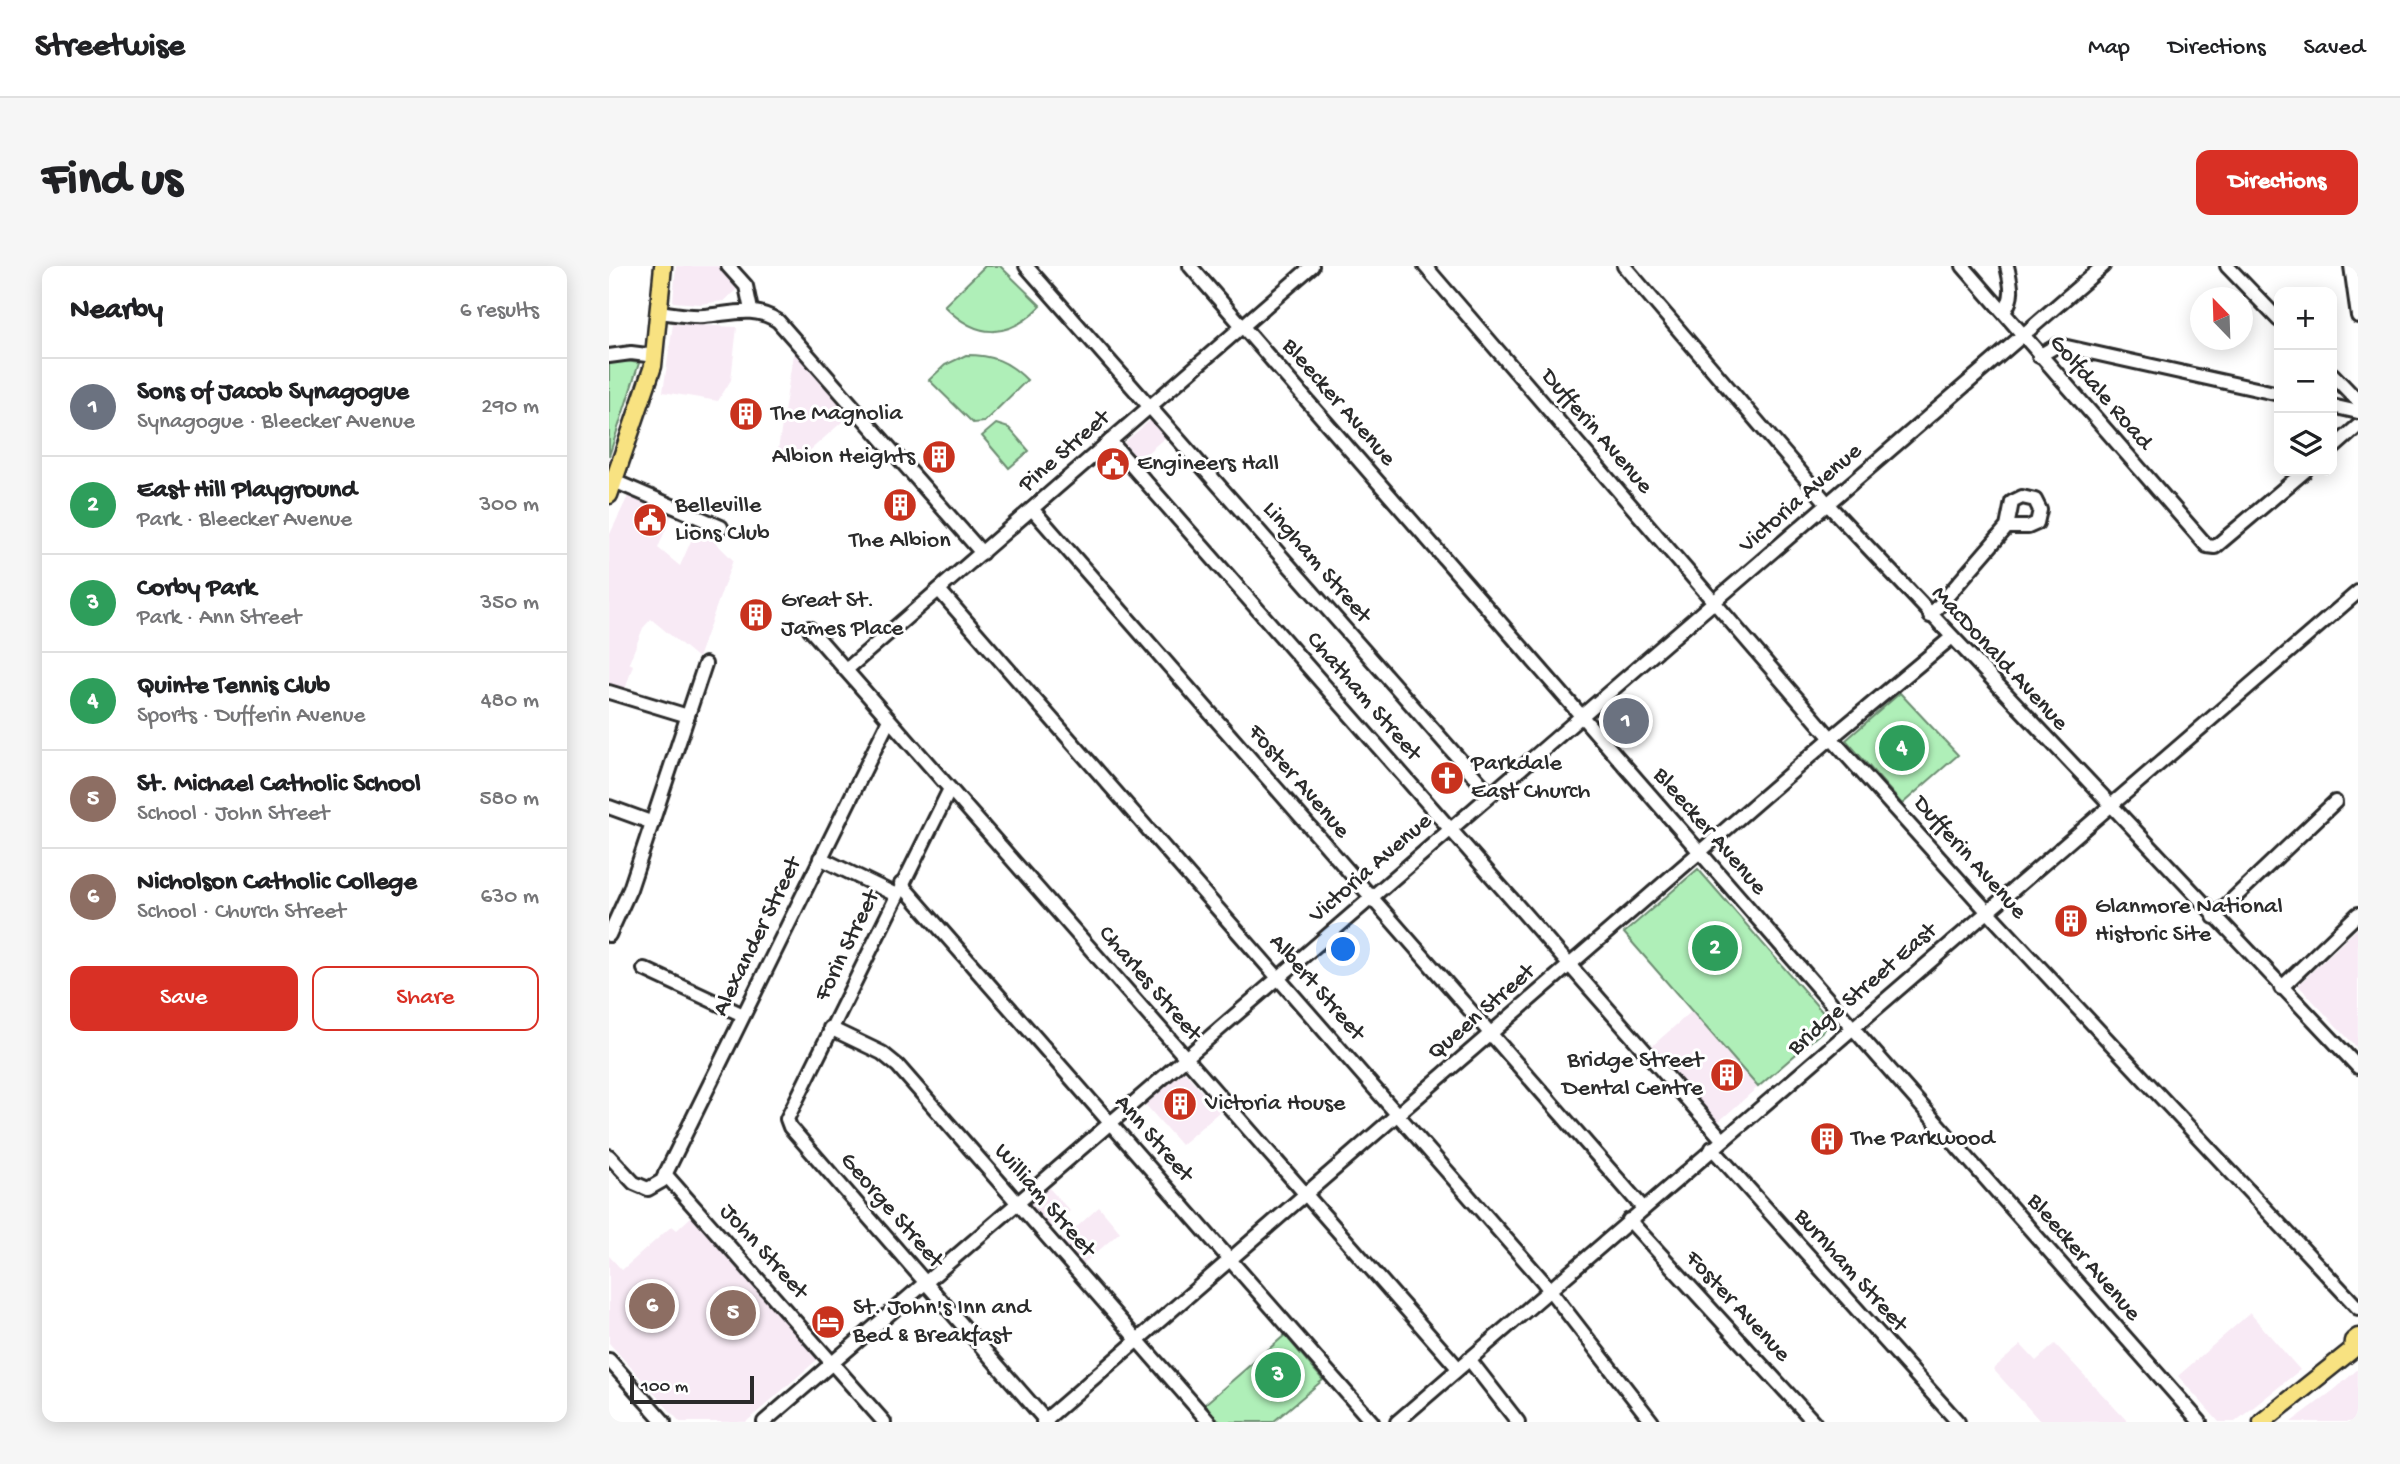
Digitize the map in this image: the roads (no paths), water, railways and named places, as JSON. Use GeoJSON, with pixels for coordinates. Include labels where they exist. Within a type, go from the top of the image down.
{"type":"FeatureCollection","features":[{"type":"Feature","properties":{"kind":"main road"},"geometry":{"type":"LineString","coordinates":[[612,488],[655,356],[663,266]]}},
{"type":"Feature","properties":{"kind":"main road"},"geometry":{"type":"LineString","coordinates":[[2262,1422],[2356,1346]]}},
{"type":"Feature","properties":{"kind":"street"},"geometry":{"type":"LineString","coordinates":[[728,266],[746,286],[751,310]]}},
{"type":"Feature","properties":{"kind":"street","name":"Lingham Street"},"geometry":{"type":"LineString","coordinates":[[1026,266],[1490,794]]}},
{"type":"Feature","properties":{"kind":"street","name":"Bleecker Avenue"},"geometry":{"type":"LineString","coordinates":[[1190,266],[1852,1027],[2200,1422]]}},
{"type":"Feature","properties":{"kind":"street","name":"Pine Street"},"geometry":{"type":"LineString","coordinates":[[846,670],[1312,266]]}},
{"type":"Feature","properties":{"kind":"street","name":"Dufferin Avenue"},"geometry":{"type":"LineString","coordinates":[[1425,266],[1831,738],[1987,911],[2358,1308]]}},
{"type":"Feature","properties":{"kind":"street","name":"MacDonald Avenue"},"geometry":{"type":"LineString","coordinates":[[1624,266],[1827,504],[2358,1067]]}},
{"type":"Feature","properties":{"kind":"street","name":"Golfdale Road"},"geometry":{"type":"LineString","coordinates":[[1963,266],[2207,545],[2215,547],[2299,476]]}},
{"type":"Feature","properties":{"kind":"street"},"geometry":{"type":"LineString","coordinates":[[2004,312],[2011,302],[2012,290],[2007,266]]}},
{"type":"Feature","properties":{"kind":"street","name":"Victoria Avenue"},"geometry":{"type":"LineString","coordinates":[[764,1422],[1016,1201],[2103,266]]}},
{"type":"Feature","properties":{"kind":"street"},"geometry":{"type":"LineString","coordinates":[[2227,266],[2274,315]]}},
{"type":"Feature","properties":{"kind":"street"},"geometry":{"type":"LineString","coordinates":[[2351,266],[2358,316]]}},
{"type":"Feature","properties":{"kind":"street"},"geometry":{"type":"LineString","coordinates":[[660,312],[704,316],[751,310],[766,313],[778,321],[982,553]]}},
{"type":"Feature","properties":{"kind":"street"},"geometry":{"type":"LineString","coordinates":[[2039,356],[2058,345],[2274,393]]}},
{"type":"Feature","properties":{"kind":"street"},"geometry":{"type":"LineString","coordinates":[[609,356],[631,353],[655,356]]}},
{"type":"Feature","properties":{"kind":"street"},"geometry":{"type":"LineString","coordinates":[[2337,379],[2358,401]]}},
{"type":"Feature","properties":{"kind":"street"},"geometry":{"type":"LineString","coordinates":[[2337,407],[2358,412]]}},
{"type":"Feature","properties":{"kind":"street"},"geometry":{"type":"LineString","coordinates":[[2337,445],[2358,426]]}},
{"type":"Feature","properties":{"kind":"street","name":"Chatham Street"},"geometry":{"type":"LineString","coordinates":[[1110,441],[1570,965],[1717,1144]]}},
{"type":"Feature","properties":{"kind":"street"},"geometry":{"type":"LineString","coordinates":[[612,488],[721,527]]}},
{"type":"Feature","properties":{"kind":"street","name":"Foster Avenue"},"geometry":{"type":"LineString","coordinates":[[1032,509],[1643,1208]]}},
{"type":"Feature","properties":{"kind":"street"},"geometry":{"type":"LineString","coordinates":[[1930,616],[2007,527]]}},
{"type":"Feature","properties":{"kind":"street","name":"Albert Street"},"geometry":{"type":"LineString","coordinates":[[939,590],[1550,1290],[1651,1422]]}},
{"type":"Feature","properties":{"kind":"street","name":"Bridge Street East"},"geometry":{"type":"LineString","coordinates":[[1397,1422],[2358,592]]}},
{"type":"Feature","properties":{"kind":"street","name":"Charles Street"},"geometry":{"type":"LineString","coordinates":[[809,628],[1458,1368]]}},
{"type":"Feature","properties":{"kind":"street","name":"Queen Street"},"geometry":{"type":"LineString","coordinates":[[1045,1421],[1831,738],[1951,638]]}},
{"type":"Feature","properties":{"kind":"street"},"geometry":{"type":"LineString","coordinates":[[611,929],[653,823],[705,664]]}},
{"type":"Feature","properties":{"kind":"street"},"geometry":{"type":"LineString","coordinates":[[609,692],[688,716]]}},
{"type":"Feature","properties":{"kind":"street","name":"Alexander Street"},"geometry":{"type":"LineString","coordinates":[[665,1174],[889,720]]}},
{"type":"Feature","properties":{"kind":"street","name":"Forin Street"},"geometry":{"type":"LineString","coordinates":[[787,1122],[787,1115],[950,789]]}},
{"type":"Feature","properties":{"kind":"street"},"geometry":{"type":"LineString","coordinates":[[2214,917],[2335,802]]}},
{"type":"Feature","properties":{"kind":"street"},"geometry":{"type":"LineString","coordinates":[[609,807],[653,823]]}},
{"type":"Feature","properties":{"kind":"street","name":"Ann Street"},"geometry":{"type":"LineString","coordinates":[[820,858],[899,890],[1110,1121],[1372,1422]]}},
{"type":"Feature","properties":{"kind":"street"},"geometry":{"type":"LineString","coordinates":[[2281,988],[2358,914]]}},
{"type":"Feature","properties":{"kind":"street"},"geometry":{"type":"LineString","coordinates":[[644,969],[743,1015]]}},
{"type":"Feature","properties":{"kind":"street","name":"William Street"},"geometry":{"type":"LineString","coordinates":[[830,1028],[891,1059],[1209,1422]]}},
{"type":"Feature","properties":{"kind":"street","name":"George Street"},"geometry":{"type":"LineString","coordinates":[[787,1122],[1045,1421]]}},
{"type":"Feature","properties":{"kind":"street","name":"Burnham Street"},"geometry":{"type":"LineString","coordinates":[[1717,1144],[1958,1422]]}},
{"type":"Feature","properties":{"kind":"street"},"geometry":{"type":"LineString","coordinates":[[609,1156],[641,1188],[656,1187],[665,1174]]}},
{"type":"Feature","properties":{"kind":"street","name":"John Street"},"geometry":{"type":"LineString","coordinates":[[665,1174],[884,1422]]}},
{"type":"Feature","properties":{"kind":"street","name":"Foster Avenue"},"geometry":{"type":"LineString","coordinates":[[1629,1220],[1814,1422]]}},
{"type":"Feature","properties":{"kind":"street"},"geometry":{"type":"LineString","coordinates":[[1469,1359],[1518,1422]]}},
{"type":"Feature","properties":{"kind":"street"},"geometry":{"type":"LineString","coordinates":[[609,1360],[664,1422]]}},
{"type":"Feature","properties":{"kind":"place","name":"The Magnolia"},"geometry":{"type":"Point","coordinates":[746,414]}},
{"type":"Feature","properties":{"kind":"place","name":"Albion Heights"},"geometry":{"type":"Point","coordinates":[939,457]}},
{"type":"Feature","properties":{"kind":"place","name":"Engineers Hall"},"geometry":{"type":"Point","coordinates":[1113,464]}},
{"type":"Feature","properties":{"kind":"place","name":"The Albion"},"geometry":{"type":"Point","coordinates":[900,505]}},
{"type":"Feature","properties":{"kind":"place","name":"Belleville Lions Club"},"geometry":{"type":"Point","coordinates":[650,520]}},
{"type":"Feature","properties":{"kind":"place","name":"Great St. James Place"},"geometry":{"type":"Point","coordinates":[756,615]}},
{"type":"Feature","properties":{"kind":"place","name":"Sons of Jacob Synagogue"},"geometry":{"type":"Point","coordinates":[1626,721]}},
{"type":"Feature","properties":{"kind":"place","name":"Quinte Tennis Club"},"geometry":{"type":"Point","coordinates":[1902,748]}},
{"type":"Feature","properties":{"kind":"place","name":"Parkdale East Church"},"geometry":{"type":"Point","coordinates":[1447,778]}},
{"type":"Feature","properties":{"kind":"place","name":"Glanmore National Historic Site"},"geometry":{"type":"Point","coordinates":[2071,921]}},
{"type":"Feature","properties":{"kind":"place","name":"East Hill Playground"},"geometry":{"type":"Point","coordinates":[1715,948]}},
{"type":"Feature","properties":{"kind":"place","name":"Bridge Street Dental Centre"},"geometry":{"type":"Point","coordinates":[1727,1075]}},
{"type":"Feature","properties":{"kind":"place","name":"Victoria House"},"geometry":{"type":"Point","coordinates":[1180,1104]}},
{"type":"Feature","properties":{"kind":"place","name":"The Parkwood"},"geometry":{"type":"Point","coordinates":[1827,1139]}},
{"type":"Feature","properties":{"kind":"place","name":"Nicholson Catholic College"},"geometry":{"type":"Point","coordinates":[652,1306]}},
{"type":"Feature","properties":{"kind":"place","name":"St. Michael Catholic School"},"geometry":{"type":"Point","coordinates":[733,1313]}},
{"type":"Feature","properties":{"kind":"place","name":"St. John's Inn and Bed & Breakfast"},"geometry":{"type":"Point","coordinates":[828,1322]}},
{"type":"Feature","properties":{"kind":"place","name":"Corby Park"},"geometry":{"type":"Point","coordinates":[1278,1375]}}]}
